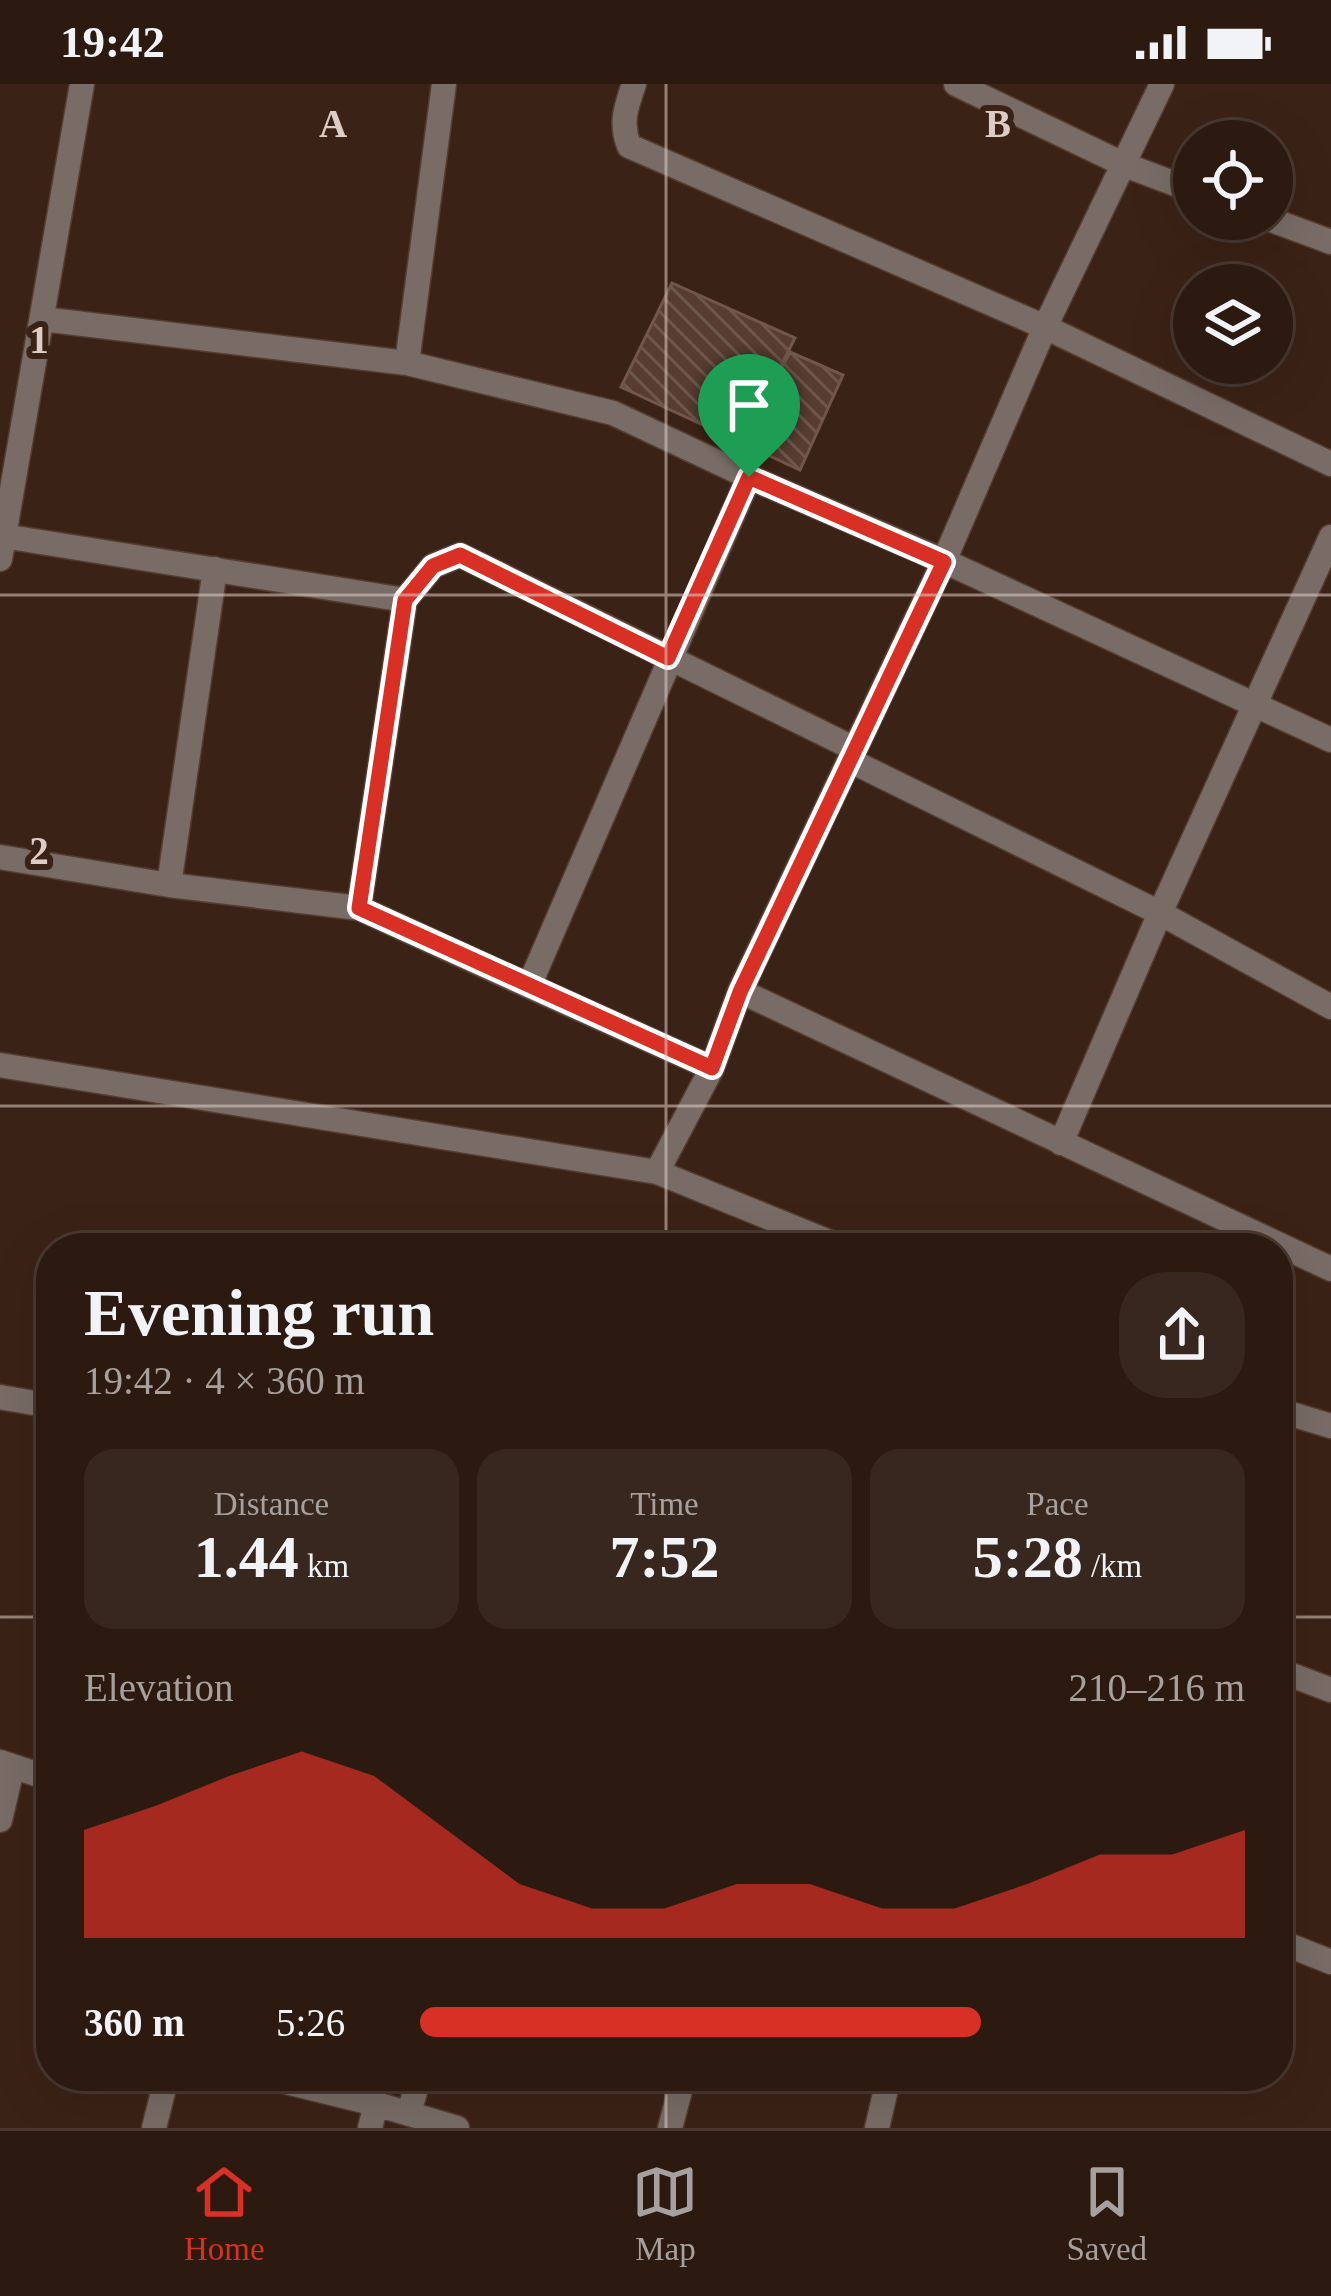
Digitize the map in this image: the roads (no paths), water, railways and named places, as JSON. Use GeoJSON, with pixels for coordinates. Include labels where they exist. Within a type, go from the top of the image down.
{"type":"FeatureCollection","features":[{"type":"Feature","properties":{"kind":"street"},"geometry":{"type":"LineString","coordinates":[[82,84],[1,547],[215,569],[405,600]]}},
{"type":"Feature","properties":{"kind":"street"},"geometry":{"type":"LineString","coordinates":[[407,363],[444,84]]}},
{"type":"Feature","properties":{"kind":"street"},"geometry":{"type":"LineString","coordinates":[[634,84],[623,113],[629,146],[1045,327],[1331,464]]}},
{"type":"Feature","properties":{"kind":"street"},"geometry":{"type":"LineString","coordinates":[[956,84],[1173,183]]}},
{"type":"Feature","properties":{"kind":"street"},"geometry":{"type":"LineString","coordinates":[[657,1172],[712,1068],[740,992],[944,562],[1045,327],[1162,84]]}},
{"type":"Feature","properties":{"kind":"street"},"geometry":{"type":"LineString","coordinates":[[1293,228],[1331,242]]}},
{"type":"Feature","properties":{"kind":"street"},"geometry":{"type":"LineString","coordinates":[[42,319],[407,363],[613,412],[1331,740]]}},
{"type":"Feature","properties":{"kind":"street"},"geometry":{"type":"LineString","coordinates":[[529,986],[749,477]]}},
{"type":"Feature","properties":{"kind":"street"},"geometry":{"type":"LineString","coordinates":[[1061,1143],[1331,537]]}},
{"type":"Feature","properties":{"kind":"street"},"geometry":{"type":"LineString","coordinates":[[359,908],[405,600],[433,566],[460,555],[1160,913],[1331,1007]]}},
{"type":"Feature","properties":{"kind":"street"},"geometry":{"type":"LineString","coordinates":[[169,885],[215,569]]}},
{"type":"Feature","properties":{"kind":"street"},"geometry":{"type":"LineString","coordinates":[[0,856],[169,885],[359,908],[712,1068]]}},
{"type":"Feature","properties":{"kind":"street"},"geometry":{"type":"LineString","coordinates":[[740,992],[1254,1233]]}},
{"type":"Feature","properties":{"kind":"street"},"geometry":{"type":"LineString","coordinates":[[0,1065],[657,1172],[807,1233]]}},
{"type":"Feature","properties":{"kind":"street"},"geometry":{"type":"LineString","coordinates":[[1293,1251],[1331,1269]]}},
{"type":"Feature","properties":{"kind":"street"},"geometry":{"type":"LineString","coordinates":[[0,1397],[36,1403]]}},
{"type":"Feature","properties":{"kind":"street"},"geometry":{"type":"LineString","coordinates":[[1293,1415],[1331,1426]]}},
{"type":"Feature","properties":{"kind":"street"},"geometry":{"type":"LineString","coordinates":[[1293,1676],[1331,1690]]}},
{"type":"Feature","properties":{"kind":"street"},"geometry":{"type":"LineString","coordinates":[[0,1820],[6,1766],[36,1775]]}},
{"type":"Feature","properties":{"kind":"street"},"geometry":{"type":"LineString","coordinates":[[1293,1947],[1331,1962]]}},
{"type":"Feature","properties":{"kind":"street"},"geometry":{"type":"LineString","coordinates":[[154,2128],[163,2091]]}},
{"type":"Feature","properties":{"kind":"street"},"geometry":{"type":"LineString","coordinates":[[304,2091],[373,2116],[409,2114],[458,2128]]}},
{"type":"Feature","properties":{"kind":"street"},"geometry":{"type":"LineString","coordinates":[[409,2114],[415,2091]]}},
{"type":"Feature","properties":{"kind":"street"},"geometry":{"type":"LineString","coordinates":[[670,2128],[679,2091]]}},
{"type":"Feature","properties":{"kind":"street"},"geometry":{"type":"LineString","coordinates":[[877,2128],[886,2091]]}}]}
